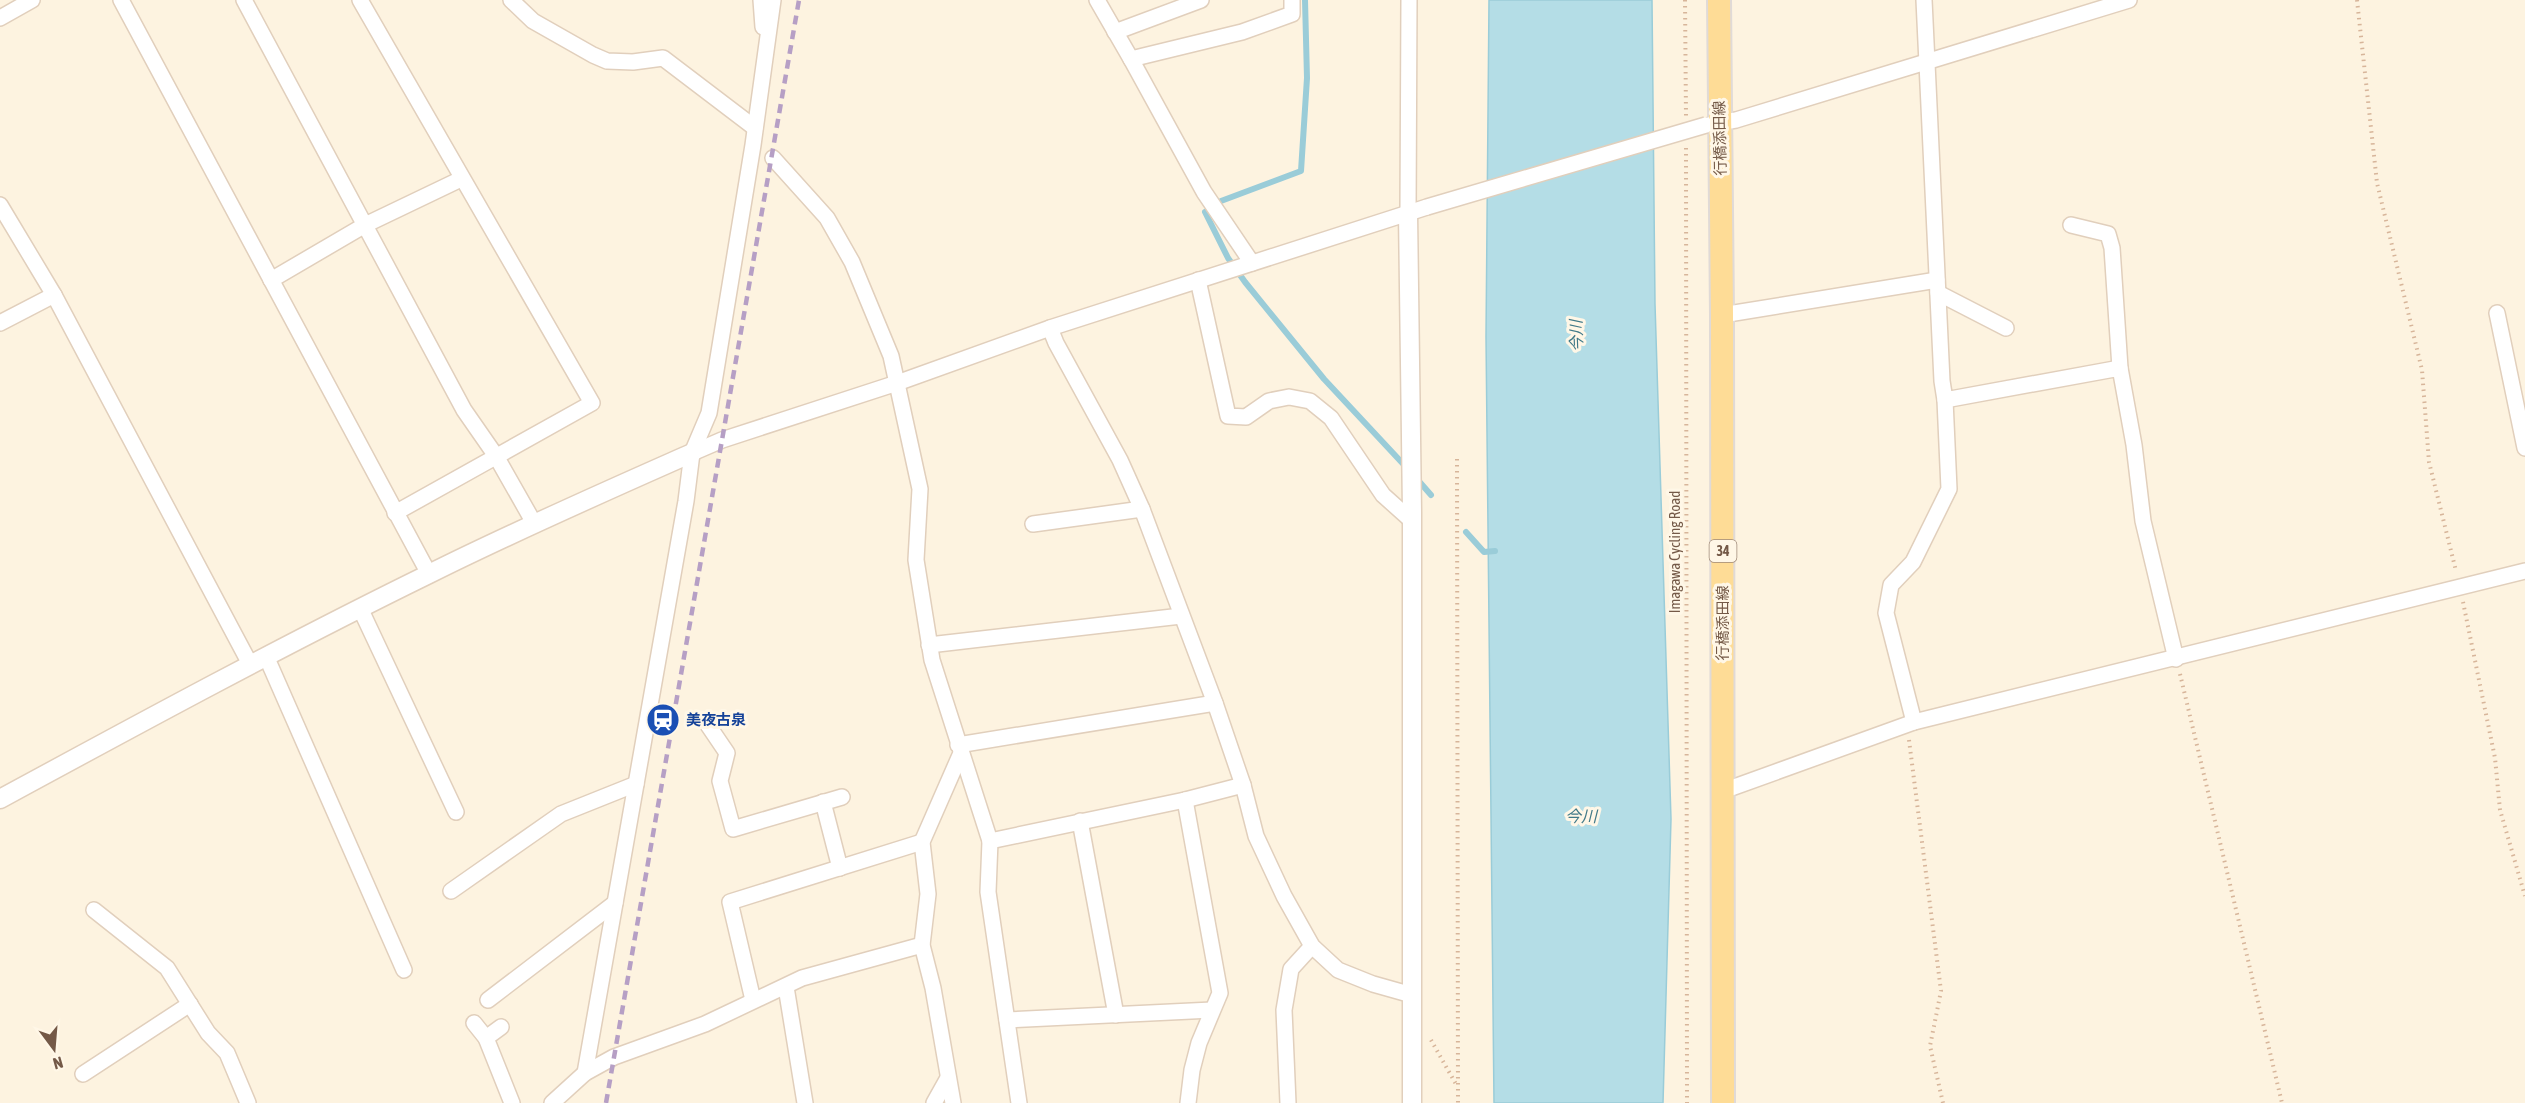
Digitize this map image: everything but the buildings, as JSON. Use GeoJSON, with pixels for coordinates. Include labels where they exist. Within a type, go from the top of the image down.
{"type":"FeatureCollection","features":[{"type":"Feature","properties":{"kind":"main road","name":"行橋添田線"},"geometry":{"type":"LineString","coordinates":[[1719,0],[1713,124],[1722,315],[1724,1103]]}},
{"type":"Feature","properties":{"kind":"street"},"geometry":{"type":"LineString","coordinates":[[0,18],[32,0]]}},
{"type":"Feature","properties":{"kind":"street"},"geometry":{"type":"LineString","coordinates":[[121,0],[429,574]]}},
{"type":"Feature","properties":{"kind":"street"},"geometry":{"type":"LineString","coordinates":[[244,0],[464,410],[496,456],[534,523]]}},
{"type":"Feature","properties":{"kind":"street"},"geometry":{"type":"LineString","coordinates":[[360,0],[592,403],[395,513]]}},
{"type":"Feature","properties":{"kind":"street"},"geometry":{"type":"LineString","coordinates":[[511,0],[533,21],[607,61],[633,62],[663,58],[755,128]]}},
{"type":"Feature","properties":{"kind":"street"},"geometry":{"type":"LineString","coordinates":[[761,0],[764,54]]}},
{"type":"Feature","properties":{"kind":"street"},"geometry":{"type":"LineString","coordinates":[[585,1073],[686,501],[692,453],[709,413],[755,128],[773,0]]}},
{"type":"Feature","properties":{"kind":"street"},"geometry":{"type":"LineString","coordinates":[[1097,0],[1204,192],[1250,264]]}},
{"type":"Feature","properties":{"kind":"street"},"geometry":{"type":"LineString","coordinates":[[1115,32],[1201,0]]}},
{"type":"Feature","properties":{"kind":"street"},"geometry":{"type":"LineString","coordinates":[[1131,60],[1242,32],[1292,14],[1292,0]]}},
{"type":"Feature","properties":{"kind":"street"},"geometry":{"type":"LineString","coordinates":[[1409,0],[1412,1103]]}},
{"type":"Feature","properties":{"kind":"street"},"geometry":{"type":"LineString","coordinates":[[1910,723],[1886,613],[1891,585],[1913,562],[1949,489],[1924,0]]}},
{"type":"Feature","properties":{"kind":"street"},"geometry":{"type":"LineString","coordinates":[[0,799],[258,660],[360,608],[534,523],[722,440],[897,383],[1050,328],[1427,207],[1927,63],[2129,0]]}},
{"type":"Feature","properties":{"kind":"street"},"geometry":{"type":"LineString","coordinates":[[773,158],[827,218],[852,262],[891,356],[920,489],[916,560],[932,660],[990,841],[988,892],[1018,1103]]}},
{"type":"Feature","properties":{"kind":"street"},"geometry":{"type":"LineString","coordinates":[[271,280],[365,225],[461,179]]}},
{"type":"Feature","properties":{"kind":"street"},"geometry":{"type":"LineString","coordinates":[[0,205],[54,295],[258,660],[404,970]]}},
{"type":"Feature","properties":{"kind":"street"},"geometry":{"type":"LineString","coordinates":[[2071,225],[2108,234],[2112,248],[2120,368],[2134,445],[2143,521],[2176,659]]}},
{"type":"Feature","properties":{"kind":"street"},"geometry":{"type":"LineString","coordinates":[[1198,280],[1228,416],[1245,417],[1269,401],[1289,397],[1310,400],[1331,418],[1383,495],[1412,517]]}},
{"type":"Feature","properties":{"kind":"street"},"geometry":{"type":"LineString","coordinates":[[1722,315],[1937,286],[2006,328]]}},
{"type":"Feature","properties":{"kind":"street"},"geometry":{"type":"LineString","coordinates":[[0,323],[54,295]]}},
{"type":"Feature","properties":{"kind":"street"},"geometry":{"type":"LineString","coordinates":[[2497,313],[2525,448]]}},
{"type":"Feature","properties":{"kind":"street"},"geometry":{"type":"LineString","coordinates":[[1050,328],[1120,460],[1142,509],[1180,606],[1181,616],[1244,785],[1262,851],[1311,946],[1338,969],[1373,984],[1412,995]]}},
{"type":"Feature","properties":{"kind":"street"},"geometry":{"type":"LineString","coordinates":[[1945,400],[2120,368]]}},
{"type":"Feature","properties":{"kind":"street"},"geometry":{"type":"LineString","coordinates":[[1033,524],[1142,509]]}},
{"type":"Feature","properties":{"kind":"street"},"geometry":{"type":"LineString","coordinates":[[1723,791],[1910,723],[2525,571]]}},
{"type":"Feature","properties":{"kind":"street"},"geometry":{"type":"LineString","coordinates":[[360,608],[456,812]]}},
{"type":"Feature","properties":{"kind":"street"},"geometry":{"type":"LineString","coordinates":[[929,645],[1181,616]]}},
{"type":"Feature","properties":{"kind":"street"},"geometry":{"type":"LineString","coordinates":[[959,749],[1215,703]]}},
{"type":"Feature","properties":{"kind":"street"},"geometry":{"type":"LineString","coordinates":[[708,725],[727,753],[720,781],[733,829],[842,797]]}},
{"type":"Feature","properties":{"kind":"street"},"geometry":{"type":"LineString","coordinates":[[953,1103],[933,988],[922,945],[928,894],[922,842],[959,749]]}},
{"type":"Feature","properties":{"kind":"street"},"geometry":{"type":"LineString","coordinates":[[450,891],[561,814],[636,784]]}},
{"type":"Feature","properties":{"kind":"street"},"geometry":{"type":"LineString","coordinates":[[990,841],[1185,800],[1244,785]]}},
{"type":"Feature","properties":{"kind":"street"},"geometry":{"type":"LineString","coordinates":[[1185,800],[1220,993],[1192,1070],[1188,1103]]}},
{"type":"Feature","properties":{"kind":"street"},"geometry":{"type":"LineString","coordinates":[[823,802],[840,868]]}},
{"type":"Feature","properties":{"kind":"street"},"geometry":{"type":"LineString","coordinates":[[1080,821],[1116,1015]]}},
{"type":"Feature","properties":{"kind":"street"},"geometry":{"type":"LineString","coordinates":[[753,1000],[730,902],[922,842]]}},
{"type":"Feature","properties":{"kind":"street"},"geometry":{"type":"LineString","coordinates":[[488,1000],[615,903]]}},
{"type":"Feature","properties":{"kind":"street"},"geometry":{"type":"LineString","coordinates":[[94,910],[167,968],[208,1033],[227,1053],[248,1103]]}},
{"type":"Feature","properties":{"kind":"street"},"geometry":{"type":"LineString","coordinates":[[552,1103],[585,1073],[650,1042],[705,1024],[802,978],[922,945]]}},
{"type":"Feature","properties":{"kind":"street"},"geometry":{"type":"LineString","coordinates":[[1288,1103],[1284,1010],[1291,969],[1311,946]]}},
{"type":"Feature","properties":{"kind":"street"},"geometry":{"type":"LineString","coordinates":[[786,987],[805,1103]]}},
{"type":"Feature","properties":{"kind":"street"},"geometry":{"type":"LineString","coordinates":[[83,1074],[190,1004]]}},
{"type":"Feature","properties":{"kind":"street"},"geometry":{"type":"LineString","coordinates":[[1007,1020],[1212,1010]]}},
{"type":"Feature","properties":{"kind":"street"},"geometry":{"type":"LineString","coordinates":[[474,1023],[486,1038],[512,1103]]}},
{"type":"Feature","properties":{"kind":"street"},"geometry":{"type":"LineString","coordinates":[[486,1038],[501,1027]]}},
{"type":"Feature","properties":{"kind":"street"},"geometry":{"type":"LineString","coordinates":[[934,1103],[948,1078]]}},
{"type":"Feature","properties":{"kind":"path"},"geometry":{"type":"LineString","coordinates":[[1685,0],[1686,119]]}},
{"type":"Feature","properties":{"kind":"path"},"geometry":{"type":"LineString","coordinates":[[2357,0],[2377,183],[2422,370],[2429,462],[2460,587],[2495,758],[2500,810],[2525,896]]}},
{"type":"Feature","properties":{"kind":"path","name":"Imagawa Cycling Road"},"geometry":{"type":"LineString","coordinates":[[1686,143],[1687,1103]]}},
{"type":"Feature","properties":{"kind":"path"},"geometry":{"type":"LineString","coordinates":[[1457,459],[1458,1103]]}},
{"type":"Feature","properties":{"kind":"path"},"geometry":{"type":"LineString","coordinates":[[2176,659],[2282,1103]]}},
{"type":"Feature","properties":{"kind":"path"},"geometry":{"type":"LineString","coordinates":[[1910,723],[1941,992],[1930,1046],[1943,1103]]}},
{"type":"Feature","properties":{"kind":"path"},"geometry":{"type":"LineString","coordinates":[[1412,1018],[1419,1021],[1458,1086]]}},
{"type":"Feature","properties":{"kind":"water","name":"今川"},"geometry":{"type":"Polygon","coordinates":[[[1489,0],[1652,0],[1655,304],[1671,819],[1663,1103],[1494,1103],[1486,337],[1489,0]]]}},
{"type":"Feature","properties":{"kind":"waterway"},"geometry":{"type":"LineString","coordinates":[[1221,201],[1301,171],[1307,78],[1305,0]]}},
{"type":"Feature","properties":{"kind":"waterway"},"geometry":{"type":"LineString","coordinates":[[1205,212],[1228,258],[1245,282],[1324,379],[1406,467]]}},
{"type":"Feature","properties":{"kind":"waterway"},"geometry":{"type":"LineString","coordinates":[[1417,479],[1431,495]]}},
{"type":"Feature","properties":{"kind":"waterway"},"geometry":{"type":"LineString","coordinates":[[1466,532],[1484,552],[1495,551]]}},
{"type":"Feature","properties":{"kind":"railway"},"geometry":{"type":"LineString","coordinates":[[606,1103],[799,0]]}},
{"type":"Feature","properties":{"kind":"place","name":"美夜古泉"},"geometry":{"type":"Point","coordinates":[663,720]}}]}
